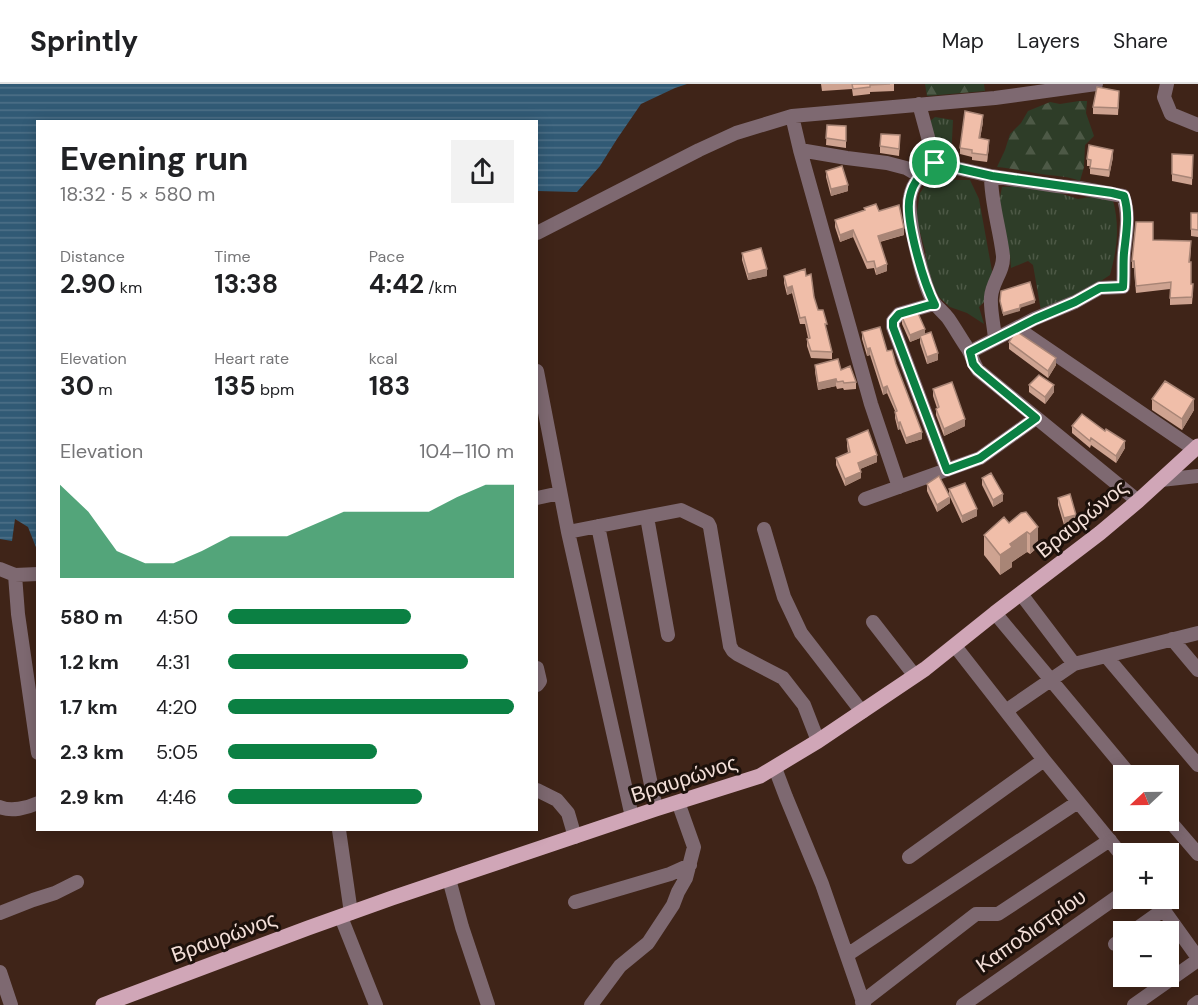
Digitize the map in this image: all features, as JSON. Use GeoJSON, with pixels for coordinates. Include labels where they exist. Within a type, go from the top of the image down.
{"type":"FeatureCollection","features":[{"type":"Feature","properties":{"kind":"main road","name":"Βραυρώνος"},"geometry":{"type":"LineString","coordinates":[[103,1005],[297,932],[632,817],[752,779],[776,768],[915,676],[956,645],[1100,533],[1196,447]]}},
{"type":"Feature","properties":{"kind":"street"},"geometry":{"type":"LineString","coordinates":[[538,232],[736,133],[798,114],[995,98],[1096,84]]}},
{"type":"Feature","properties":{"kind":"street"},"geometry":{"type":"LineString","coordinates":[[1167,84],[1164,98],[1171,114],[1198,125]]}},
{"type":"Feature","properties":{"kind":"street"},"geometry":{"type":"LineString","coordinates":[[919,104],[935,163]]}},
{"type":"Feature","properties":{"kind":"street"},"geometry":{"type":"LineString","coordinates":[[792,116],[871,404],[899,487]]}},
{"type":"Feature","properties":{"kind":"street"},"geometry":{"type":"LineString","coordinates":[[800,150],[848,159],[887,163],[906,168],[920,176]]}},
{"type":"Feature","properties":{"kind":"street"},"geometry":{"type":"LineString","coordinates":[[970,352],[1100,288],[1123,287],[1127,235],[1124,196],[992,176],[935,163],[926,168],[917,180],[910,195],[909,213],[925,283],[935,305],[948,319],[970,352],[973,364],[1138,501]]}},
{"type":"Feature","properties":{"kind":"street"},"geometry":{"type":"LineString","coordinates":[[992,176],[991,189],[1003,258],[1002,270],[994,283],[991,296],[994,339]]}},
{"type":"Feature","properties":{"kind":"street"},"geometry":{"type":"LineString","coordinates":[[935,305],[899,314],[893,321],[893,327],[947,470]]}},
{"type":"Feature","properties":{"kind":"street"},"geometry":{"type":"LineString","coordinates":[[1017,328],[1196,447]]}},
{"type":"Feature","properties":{"kind":"street"},"geometry":{"type":"LineString","coordinates":[[538,376],[568,532],[632,817]]}},
{"type":"Feature","properties":{"kind":"street"},"geometry":{"type":"LineString","coordinates":[[865,500],[980,458],[1036,418]]}},
{"type":"Feature","properties":{"kind":"street"},"geometry":{"type":"LineString","coordinates":[[1161,480],[1198,476]]}},
{"type":"Feature","properties":{"kind":"street"},"geometry":{"type":"LineString","coordinates":[[538,498],[560,493]]}},
{"type":"Feature","properties":{"kind":"street"},"geometry":{"type":"LineString","coordinates":[[568,532],[681,510],[708,523],[730,646],[737,654],[783,678],[804,705],[818,741]]}},
{"type":"Feature","properties":{"kind":"street"},"geometry":{"type":"LineString","coordinates":[[647,517],[668,635]]}},
{"type":"Feature","properties":{"kind":"street"},"geometry":{"type":"LineString","coordinates":[[598,526],[656,809]]}},
{"type":"Feature","properties":{"kind":"street"},"geometry":{"type":"LineString","coordinates":[[764,529],[784,597],[801,633],[862,712]]}},
{"type":"Feature","properties":{"kind":"street"},"geometry":{"type":"LineString","coordinates":[[0,569],[15,575],[36,574]]}},
{"type":"Feature","properties":{"kind":"street"},"geometry":{"type":"LineString","coordinates":[[15,575],[18,614],[36,739]]}},
{"type":"Feature","properties":{"kind":"street"},"geometry":{"type":"LineString","coordinates":[[1021,594],[1074,664]]}},
{"type":"Feature","properties":{"kind":"street"},"geometry":{"type":"LineString","coordinates":[[995,613],[1122,765]]}},
{"type":"Feature","properties":{"kind":"street"},"geometry":{"type":"LineString","coordinates":[[873,622],[915,676]]}},
{"type":"Feature","properties":{"kind":"street"},"geometry":{"type":"LineString","coordinates":[[1007,710],[1074,664],[1198,633]]}},
{"type":"Feature","properties":{"kind":"street"},"geometry":{"type":"LineString","coordinates":[[1172,639],[1198,669]]}},
{"type":"Feature","properties":{"kind":"street"},"geometry":{"type":"LineString","coordinates":[[956,645],[1044,760],[1113,844]]}},
{"type":"Feature","properties":{"kind":"street"},"geometry":{"type":"LineString","coordinates":[[1106,656],[1198,765]]}},
{"type":"Feature","properties":{"kind":"street"},"geometry":{"type":"LineString","coordinates":[[909,857],[1044,760]]}},
{"type":"Feature","properties":{"kind":"street"},"geometry":{"type":"LineString","coordinates":[[776,768],[822,884],[863,1003],[976,914],[998,914],[1110,840]]}},
{"type":"Feature","properties":{"kind":"street"},"geometry":{"type":"LineString","coordinates":[[538,790],[557,800],[568,813],[575,837]]}},
{"type":"Feature","properties":{"kind":"street"},"geometry":{"type":"LineString","coordinates":[[591,1005],[620,966],[648,943],[673,905],[686,878],[694,847],[678,802]]}},
{"type":"Feature","properties":{"kind":"street"},"geometry":{"type":"LineString","coordinates":[[847,956],[1078,802]]}},
{"type":"Feature","properties":{"kind":"street"},"geometry":{"type":"LineString","coordinates":[[0,807],[5,810],[29,807],[36,803]]}},
{"type":"Feature","properties":{"kind":"street"},"geometry":{"type":"LineString","coordinates":[[339,831],[346,915],[376,1005]]}},
{"type":"Feature","properties":{"kind":"street"},"geometry":{"type":"LineString","coordinates":[[1178,831],[1198,854]]}},
{"type":"Feature","properties":{"kind":"street"},"geometry":{"type":"LineString","coordinates":[[575,902],[670,874],[690,865]]}},
{"type":"Feature","properties":{"kind":"street"},"geometry":{"type":"LineString","coordinates":[[449,879],[488,1005]]}},
{"type":"Feature","properties":{"kind":"street"},"geometry":{"type":"LineString","coordinates":[[0,913],[55,893],[76,882]]}},
{"type":"Feature","properties":{"kind":"street","name":"Καποδιστρίου"},"geometry":{"type":"LineString","coordinates":[[963,1005],[1113,900]]}},
{"type":"Feature","properties":{"kind":"street"},"geometry":{"type":"LineString","coordinates":[[1143,921],[1154,909]]}},
{"type":"Feature","properties":{"kind":"street"},"geometry":{"type":"LineString","coordinates":[[1134,1005],[1198,959],[1163,909]]}},
{"type":"Feature","properties":{"kind":"street"},"geometry":{"type":"LineString","coordinates":[[0,972],[11,1005]]}},
{"type":"Feature","properties":{"kind":"street"},"geometry":{"type":"LineString","coordinates":[[1194,1005],[1198,1002]]}},
{"type":"Feature","properties":{"kind":"green space"},"geometry":{"type":"Polygon","coordinates":[[[925,84],[984,84],[985,91],[927,96],[925,84]]]}},
{"type":"Feature","properties":{"kind":"green space"},"geometry":{"type":"Polygon","coordinates":[[[1087,101],[1086,113],[1094,136],[1085,145],[1084,167],[1080,181],[997,167],[1010,134],[1021,123],[1028,111],[1050,102],[1060,104],[1087,101]]]}},
{"type":"Feature","properties":{"kind":"green space"},"geometry":{"type":"Polygon","coordinates":[[[935,117],[953,120],[951,160],[942,158],[934,146],[929,122],[935,117]]]}},
{"type":"Feature","properties":{"kind":"green space"},"geometry":{"type":"Polygon","coordinates":[[[929,180],[970,180],[979,199],[992,271],[988,298],[979,307],[984,324],[967,313],[950,307],[940,298],[929,278],[925,250],[916,218],[920,193],[929,180]]]}},
{"type":"Feature","properties":{"kind":"green space"},"geometry":{"type":"Polygon","coordinates":[[[1002,187],[1041,187],[1078,199],[1091,197],[1113,200],[1115,210],[1117,238],[1110,275],[1087,290],[1041,311],[1033,265],[1028,261],[1011,268],[999,202],[1002,187]]]}},
{"type":"Feature","properties":{"kind":"water"},"geometry":{"type":"Polygon","coordinates":[[[0,84],[687,84],[641,104],[600,166],[577,192],[538,191],[538,120],[36,120],[36,547],[28,527],[15,519],[12,541],[0,539],[0,84]]]}},
{"type":"Feature","properties":{"kind":"building"},"geometry":{"type":"Polygon","coordinates":[[[852,84],[890,84],[853,89],[852,84]]]}},
{"type":"Feature","properties":{"kind":"building"},"geometry":{"type":"Polygon","coordinates":[[[1097,87],[1119,91],[1118,108],[1093,107],[1097,87]]]}},
{"type":"Feature","properties":{"kind":"building"},"geometry":{"type":"Polygon","coordinates":[[[965,111],[983,115],[979,138],[989,140],[987,155],[972,153],[972,150],[960,148],[965,111]]]}},
{"type":"Feature","properties":{"kind":"building"},"geometry":{"type":"Polygon","coordinates":[[[827,125],[846,126],[846,141],[826,138],[827,125]]]}},
{"type":"Feature","properties":{"kind":"building"},"geometry":{"type":"Polygon","coordinates":[[[881,134],[900,135],[899,149],[880,146],[881,134]]]}},
{"type":"Feature","properties":{"kind":"building"},"geometry":{"type":"Polygon","coordinates":[[[1089,145],[1113,150],[1109,170],[1090,168],[1091,160],[1087,159],[1089,145]]]}},
{"type":"Feature","properties":{"kind":"building"},"geometry":{"type":"Polygon","coordinates":[[[1172,154],[1193,155],[1192,178],[1172,174],[1172,154]]]}},
{"type":"Feature","properties":{"kind":"building"},"geometry":{"type":"Polygon","coordinates":[[[842,166],[848,185],[831,189],[826,171],[842,166]]]}},
{"type":"Feature","properties":{"kind":"building"},"geometry":{"type":"Polygon","coordinates":[[[876,204],[879,211],[899,205],[904,228],[878,236],[887,264],[876,269],[874,261],[867,262],[853,230],[840,235],[835,220],[876,204]]]}},
{"type":"Feature","properties":{"kind":"building"},"geometry":{"type":"Polygon","coordinates":[[[1191,213],[1198,213],[1198,230],[1191,229],[1191,213]]]}},
{"type":"Feature","properties":{"kind":"building"},"geometry":{"type":"Polygon","coordinates":[[[1136,222],[1153,222],[1153,240],[1191,241],[1189,262],[1191,262],[1191,284],[1193,284],[1192,297],[1170,298],[1171,282],[1136,286],[1134,261],[1132,261],[1136,222]]]}},
{"type":"Feature","properties":{"kind":"building"},"geometry":{"type":"Polygon","coordinates":[[[761,248],[767,269],[748,274],[742,253],[761,248]]]}},
{"type":"Feature","properties":{"kind":"building"},"geometry":{"type":"Polygon","coordinates":[[[805,269],[806,276],[811,274],[818,310],[823,310],[832,352],[811,351],[807,339],[810,338],[805,317],[800,318],[792,286],[787,288],[784,276],[805,269]]]}},
{"type":"Feature","properties":{"kind":"building"},"geometry":{"type":"Polygon","coordinates":[[[1030,282],[1035,300],[1003,313],[1000,301],[1001,291],[1030,282]]]}},
{"type":"Feature","properties":{"kind":"building"},"geometry":{"type":"Polygon","coordinates":[[[917,311],[925,329],[910,335],[902,317],[917,311]]]}},
{"type":"Feature","properties":{"kind":"building"},"geometry":{"type":"Polygon","coordinates":[[[880,327],[887,351],[892,350],[922,432],[906,438],[900,422],[898,423],[895,412],[897,411],[887,386],[883,388],[870,348],[867,349],[862,332],[880,327]]]}},
{"type":"Feature","properties":{"kind":"building"},"geometry":{"type":"Polygon","coordinates":[[[1016,331],[1056,358],[1048,371],[1009,342],[1016,331]]]}},
{"type":"Feature","properties":{"kind":"building"},"geometry":{"type":"Polygon","coordinates":[[[931,332],[938,353],[927,357],[920,336],[931,332]]]}},
{"type":"Feature","properties":{"kind":"building"},"geometry":{"type":"Polygon","coordinates":[[[838,359],[841,370],[850,366],[856,382],[837,382],[836,379],[818,383],[815,365],[838,359]]]}},
{"type":"Feature","properties":{"kind":"building"},"geometry":{"type":"Polygon","coordinates":[[[1039,375],[1054,385],[1045,397],[1029,385],[1039,375]]]}},
{"type":"Feature","properties":{"kind":"building"},"geometry":{"type":"Polygon","coordinates":[[[1165,381],[1194,399],[1182,419],[1152,399],[1165,381]]]}},
{"type":"Feature","properties":{"kind":"building"},"geometry":{"type":"Polygon","coordinates":[[[952,382],[965,419],[944,429],[936,409],[939,407],[933,389],[952,382]]]}},
{"type":"Feature","properties":{"kind":"building"},"geometry":{"type":"Polygon","coordinates":[[[1082,414],[1105,431],[1106,429],[1125,441],[1116,456],[1091,438],[1090,441],[1072,426],[1082,414]]]}},
{"type":"Feature","properties":{"kind":"building"},"geometry":{"type":"Polygon","coordinates":[[[868,430],[877,455],[858,463],[861,472],[845,479],[836,458],[850,452],[847,439],[868,430]]]}},
{"type":"Feature","properties":{"kind":"building"},"geometry":{"type":"Polygon","coordinates":[[[991,473],[1003,494],[993,500],[982,478],[991,473]]]}},
{"type":"Feature","properties":{"kind":"building"},"geometry":{"type":"Polygon","coordinates":[[[939,476],[950,497],[937,505],[927,484],[939,476]]]}},
{"type":"Feature","properties":{"kind":"building"},"geometry":{"type":"Polygon","coordinates":[[[965,483],[977,509],[962,516],[949,489],[965,483]]]}},
{"type":"Feature","properties":{"kind":"building"},"geometry":{"type":"Polygon","coordinates":[[[1070,494],[1076,515],[1064,518],[1058,498],[1070,494]]]}},
{"type":"Feature","properties":{"kind":"building"},"geometry":{"type":"Polygon","coordinates":[[[1026,512],[1038,527],[1030,534],[1027,532],[1010,544],[1012,547],[1000,555],[984,535],[1004,517],[1009,523],[1021,513],[1026,512]]]}},
{"type":"Feature","properties":{"kind":"route"},"geometry":{"type":"LineString","coordinates":[[935,163],[992,176],[1112,193],[1124,196],[1126,205],[1127,235],[1123,287],[1100,288],[970,352],[973,364],[978,370],[1036,418],[980,458],[947,470],[893,327],[893,321],[899,314],[935,305],[925,283],[915,244],[909,204],[910,195],[917,180],[926,168],[935,163]]}}]}
